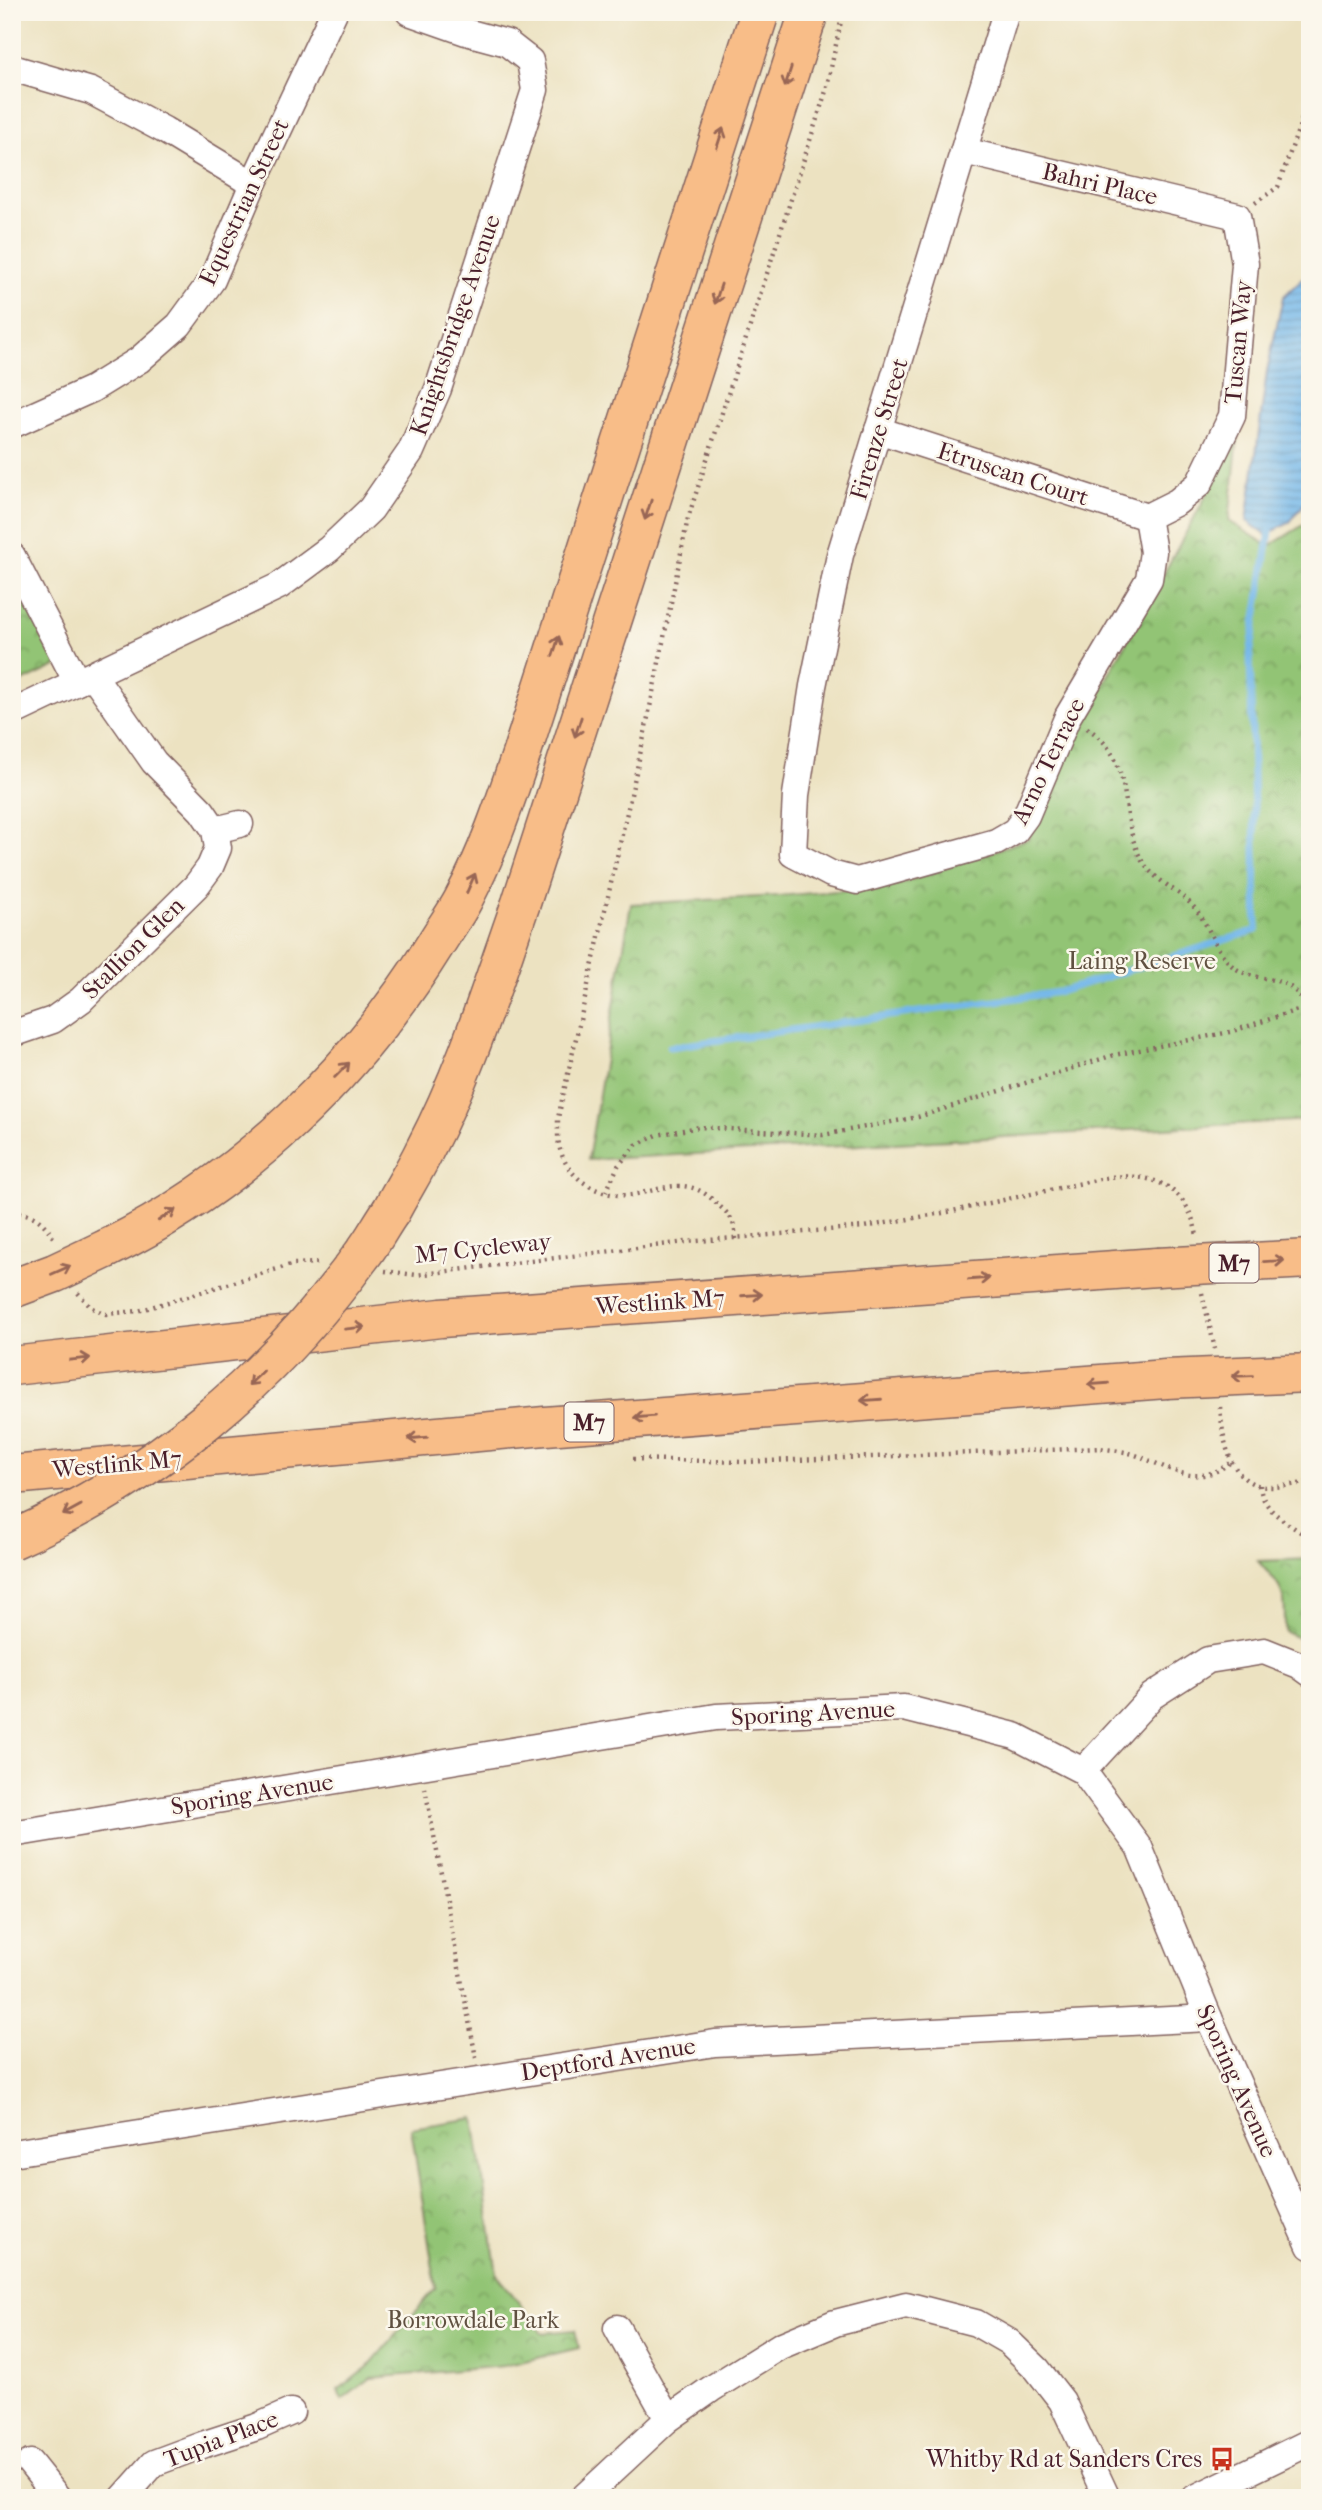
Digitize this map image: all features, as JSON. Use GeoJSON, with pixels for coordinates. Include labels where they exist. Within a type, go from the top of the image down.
{"type":"FeatureCollection","features":[{"type":"Feature","properties":{"kind":"highway"},"geometry":{"type":"LineString","coordinates":[[12,1289],[55,1273],[143,1231],[210,1186],[285,1127],[355,1057],[412,981],[463,900],[497,823],[522,752],[760,12]]}},
{"type":"Feature","properties":{"kind":"highway"},"geometry":{"type":"LineString","coordinates":[[12,1540],[103,1493],[168,1451],[215,1416],[272,1362],[364,1254],[426,1148],[485,1005],[530,876],[809,12]]}},
{"type":"Feature","properties":{"kind":"highway","name":"Westlink M7"},"geometry":{"type":"LineString","coordinates":[[12,1366],[441,1318],[1157,1267],[1310,1259]]}},
{"type":"Feature","properties":{"kind":"highway","name":"Westlink M7"},"geometry":{"type":"LineString","coordinates":[[12,1475],[572,1423],[1166,1379],[1310,1373]]}},
{"type":"Feature","properties":{"kind":"street","name":"Equestrian Street"},"geometry":{"type":"LineString","coordinates":[[12,425],[92,389],[139,360],[179,325],[212,280],[253,184],[334,12]]}},
{"type":"Feature","properties":{"kind":"street","name":"Knightsbridge Avenue"},"geometry":{"type":"LineString","coordinates":[[12,713],[279,586],[328,549],[371,509],[411,451],[438,389],[535,90],[530,61],[507,43],[410,12]]}},
{"type":"Feature","properties":{"kind":"street","name":"Firenze Street"},"geometry":{"type":"LineString","coordinates":[[793,854],[796,795],[813,686],[840,555],[1006,12]]}},
{"type":"Feature","properties":{"kind":"street"},"geometry":{"type":"LineString","coordinates":[[12,68],[91,91],[164,130],[253,184]]}},
{"type":"Feature","properties":{"kind":"street","name":"Bahri Place"},"geometry":{"type":"LineString","coordinates":[[964,151],[1237,216]]}},
{"type":"Feature","properties":{"kind":"street","name":"Tuscan Way"},"geometry":{"type":"LineString","coordinates":[[1147,517],[1177,502],[1199,484],[1232,415],[1245,264],[1237,216]]}},
{"type":"Feature","properties":{"kind":"street","name":"Etruscan Court"},"geometry":{"type":"LineString","coordinates":[[878,430],[1147,517]]}},
{"type":"Feature","properties":{"kind":"street","name":"Arno Terrace"},"geometry":{"type":"LineString","coordinates":[[793,854],[831,874],[857,881],[996,842],[1015,831],[1026,816],[1069,716],[1149,579],[1153,552],[1147,517]]}},
{"type":"Feature","properties":{"kind":"street","name":"Stallion Glen"},"geometry":{"type":"LineString","coordinates":[[12,556],[85,678],[154,762],[202,811],[228,827],[210,867],[196,886],[81,1000],[53,1020],[12,1034]]}},
{"type":"Feature","properties":{"kind":"street"},"geometry":{"type":"LineString","coordinates":[[1083,1771],[1152,1696],[1208,1660],[1264,1651],[1299,1665],[1310,1673]]}},
{"type":"Feature","properties":{"kind":"street","name":"Sporing Avenue"},"geometry":{"type":"LineString","coordinates":[[12,1834],[716,1717],[904,1708],[1015,1736],[1083,1771],[1139,1847],[1209,2018],[1310,2246]]}},
{"type":"Feature","properties":{"kind":"street","name":"Deptford Avenue"},"geometry":{"type":"LineString","coordinates":[[12,2153],[715,2043],[1209,2018]]}},
{"type":"Feature","properties":{"kind":"street"},"geometry":{"type":"LineString","coordinates":[[583,2498],[668,2419],[780,2346],[835,2323],[906,2305],[976,2323],[1009,2342],[1037,2369],[1062,2401],[1107,2498]]}},
{"type":"Feature","properties":{"kind":"street"},"geometry":{"type":"LineString","coordinates":[[617,2328],[668,2419]]}},
{"type":"Feature","properties":{"kind":"street","name":"Tupia Place"},"geometry":{"type":"LineString","coordinates":[[122,2498],[154,2463],[291,2413]]}},
{"type":"Feature","properties":{"kind":"street"},"geometry":{"type":"LineString","coordinates":[[1195,2498],[1310,2442]]}},
{"type":"Feature","properties":{"kind":"street"},"geometry":{"type":"LineString","coordinates":[[30,2463],[58,2498]]}},
{"type":"Feature","properties":{"kind":"path"},"geometry":{"type":"LineString","coordinates":[[843,12],[825,91],[688,518],[641,749],[558,1118],[561,1154],[579,1180],[606,1193],[618,1166],[636,1145],[656,1135],[699,1127],[823,1135],[918,1117],[1114,1055],[1230,1032],[1308,1007],[1301,995],[1284,983],[1237,972],[1192,905],[1157,877],[1140,859],[1129,828],[1118,762],[1108,747],[1069,716]]}},
{"type":"Feature","properties":{"kind":"path"},"geometry":{"type":"LineString","coordinates":[[1237,216],[1278,187],[1310,96]]}},
{"type":"Feature","properties":{"kind":"path","name":"M7 Cycleway"},"geometry":{"type":"LineString","coordinates":[[377,1270],[416,1275],[686,1242],[736,1239],[732,1217],[692,1187],[677,1185],[632,1195],[606,1193]]}},
{"type":"Feature","properties":{"kind":"path"},"geometry":{"type":"LineString","coordinates":[[12,1212],[30,1213]]}},
{"type":"Feature","properties":{"kind":"path"},"geometry":{"type":"LineString","coordinates":[[195,1292],[294,1264],[326,1262]]}},
{"type":"Feature","properties":{"kind":"path"},"geometry":{"type":"LineString","coordinates":[[634,1459],[743,1462],[1100,1448],[1130,1453],[1191,1476],[1211,1475],[1231,1462]]}},
{"type":"Feature","properties":{"kind":"path"},"geometry":{"type":"LineString","coordinates":[[1269,1488],[1310,1482]]}},
{"type":"Feature","properties":{"kind":"path"},"geometry":{"type":"LineString","coordinates":[[1260,1485],[1260,1495],[1270,1510],[1306,1536],[1310,1542]]}},
{"type":"Feature","properties":{"kind":"path"},"geometry":{"type":"LineString","coordinates":[[421,1766],[480,2080]]}},
{"type":"Feature","properties":{"kind":"green space","name":"Laing Reserve"},"geometry":{"type":"Polygon","coordinates":[[[1238,437],[1229,521],[1269,546],[1310,521],[1310,1120],[588,1160],[631,904],[894,886],[1028,839],[1077,733],[1238,437]]]}},
{"type":"Feature","properties":{"kind":"green space"},"geometry":{"type":"Polygon","coordinates":[[[12,576],[60,664],[12,687],[12,576]]]}},
{"type":"Feature","properties":{"kind":"green space"},"geometry":{"type":"Polygon","coordinates":[[[1310,1559],[1310,1643],[1285,1632],[1282,1592],[1258,1561],[1310,1559]]]}},
{"type":"Feature","properties":{"kind":"green space","name":"Borrowdale Park"},"geometry":{"type":"Polygon","coordinates":[[[474,2118],[497,2274],[542,2333],[575,2330],[579,2348],[504,2366],[371,2378],[342,2400],[338,2390],[368,2367],[436,2288],[411,2128],[474,2118]]]}},
{"type":"Feature","properties":{"kind":"water"},"geometry":{"type":"Polygon","coordinates":[[[1304,277],[1310,281],[1309,498],[1289,523],[1266,535],[1247,521],[1267,371],[1283,297],[1304,277]]]}},
{"type":"Feature","properties":{"kind":"waterway"},"geometry":{"type":"LineString","coordinates":[[670,1047],[1059,992],[1257,930],[1250,655],[1271,525]]}},
{"type":"Feature","properties":{"kind":"place","name":"Whitby Rd at Sanders Cres"},"geometry":{"type":"Point","coordinates":[1222,2459]}}]}
